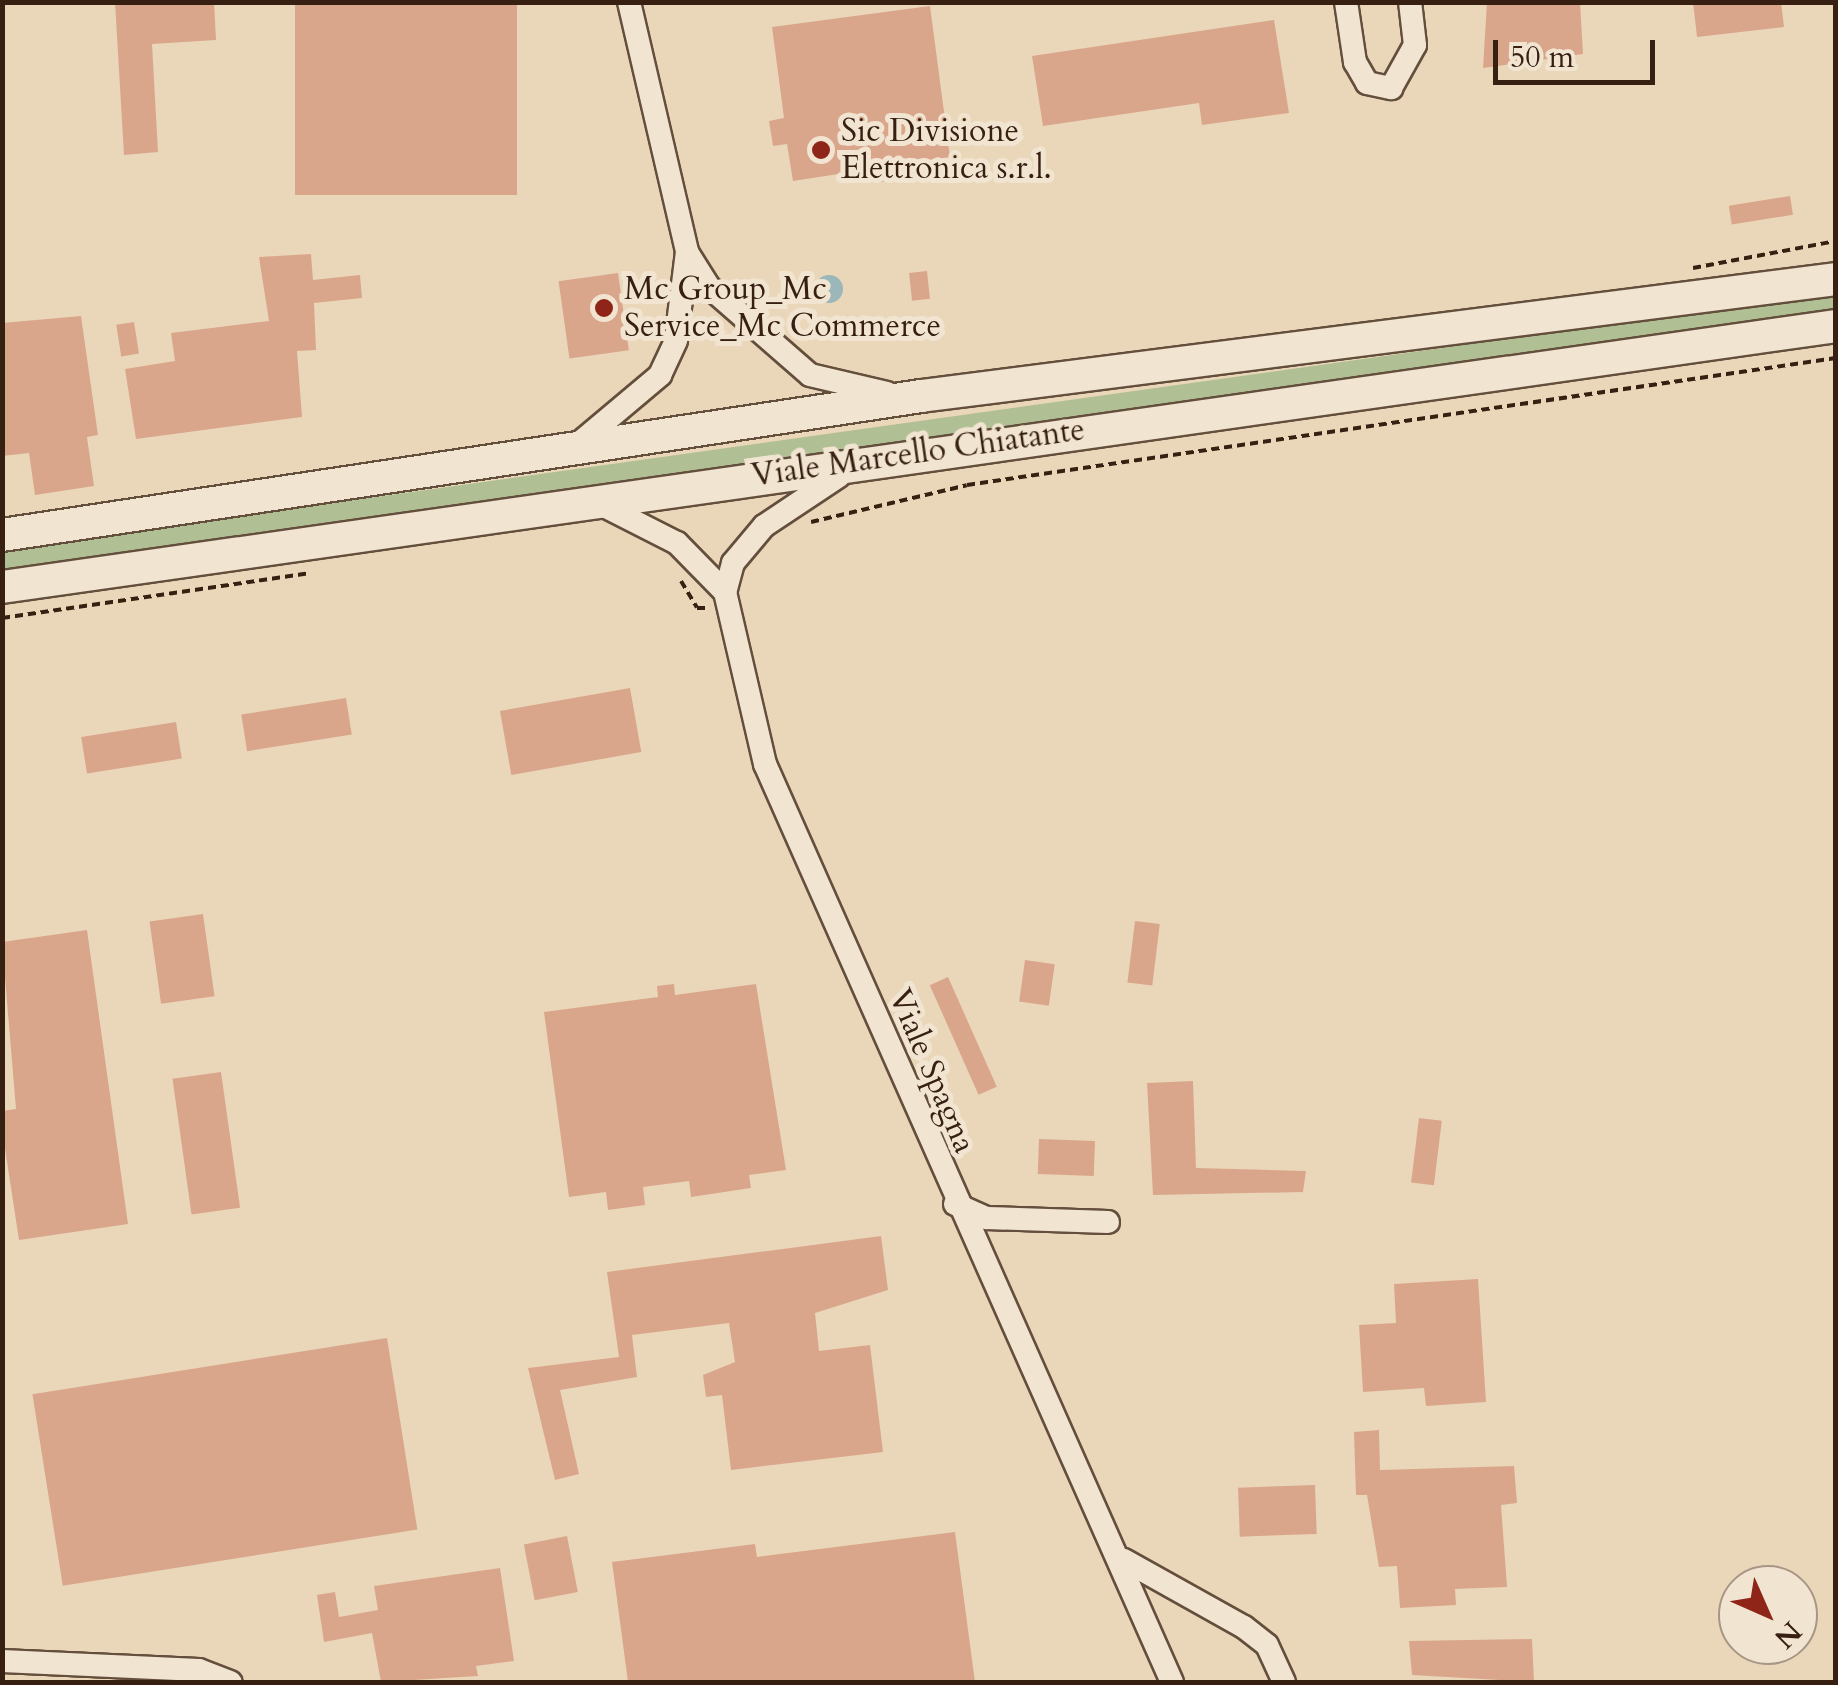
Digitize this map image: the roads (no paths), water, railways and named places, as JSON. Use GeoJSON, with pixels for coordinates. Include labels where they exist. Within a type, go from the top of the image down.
{"type":"FeatureCollection","features":[{"type":"Feature","properties":{"kind":"street"},"geometry":{"type":"LineString","coordinates":[[558,458],[660,376],[676,340],[686,252],[629,2]]}},
{"type":"Feature","properties":{"kind":"street"},"geometry":{"type":"LineString","coordinates":[[1346,2],[1354,62],[1367,83],[1391,88],[1415,45],[1410,2]]}},
{"type":"Feature","properties":{"kind":"street"},"geometry":{"type":"LineString","coordinates":[[686,252],[724,304],[810,376],[921,396]]}},
{"type":"Feature","properties":{"kind":"street","name":"Viale Marcello Chiatante"},"geometry":{"type":"LineString","coordinates":[[2,536],[558,458],[921,396],[1836,280]]}},
{"type":"Feature","properties":{"kind":"street","name":"Viale Marcello Chiatante"},"geometry":{"type":"LineString","coordinates":[[2,588],[878,457],[1836,326]]}},
{"type":"Feature","properties":{"kind":"street"},"geometry":{"type":"LineString","coordinates":[[578,501],[631,512],[724,599],[733,563],[764,526],[806,491],[878,457]]}},
{"type":"Feature","properties":{"kind":"street","name":"Viale Spagna"},"geometry":{"type":"LineString","coordinates":[[724,599],[765,764],[954,1204],[1124,1560],[1172,1682]]}},
{"type":"Feature","properties":{"kind":"street"},"geometry":{"type":"LineString","coordinates":[[954,1204],[987,1218],[1108,1222]]}},
{"type":"Feature","properties":{"kind":"street"},"geometry":{"type":"LineString","coordinates":[[1124,1560],[1244,1627],[1266,1645],[1284,1682]]}},
{"type":"Feature","properties":{"kind":"street"},"geometry":{"type":"LineString","coordinates":[[2,1661],[199,1670],[231,1682]]}},
{"type":"Feature","properties":{"kind":"water"},"geometry":{"type":"Polygon","coordinates":[[[829,275],[839,279],[843,289],[839,299],[829,303],[819,299],[815,289],[819,279],[829,275]]]}},
{"type":"Feature","properties":{"kind":"place","name":"Sic Divisione Elettronica s.r.l."},"geometry":{"type":"Point","coordinates":[821,150]}},
{"type":"Feature","properties":{"kind":"place","name":"Mc Group_Mc Service_Mc Commerce"},"geometry":{"type":"Point","coordinates":[604,308]}}]}
